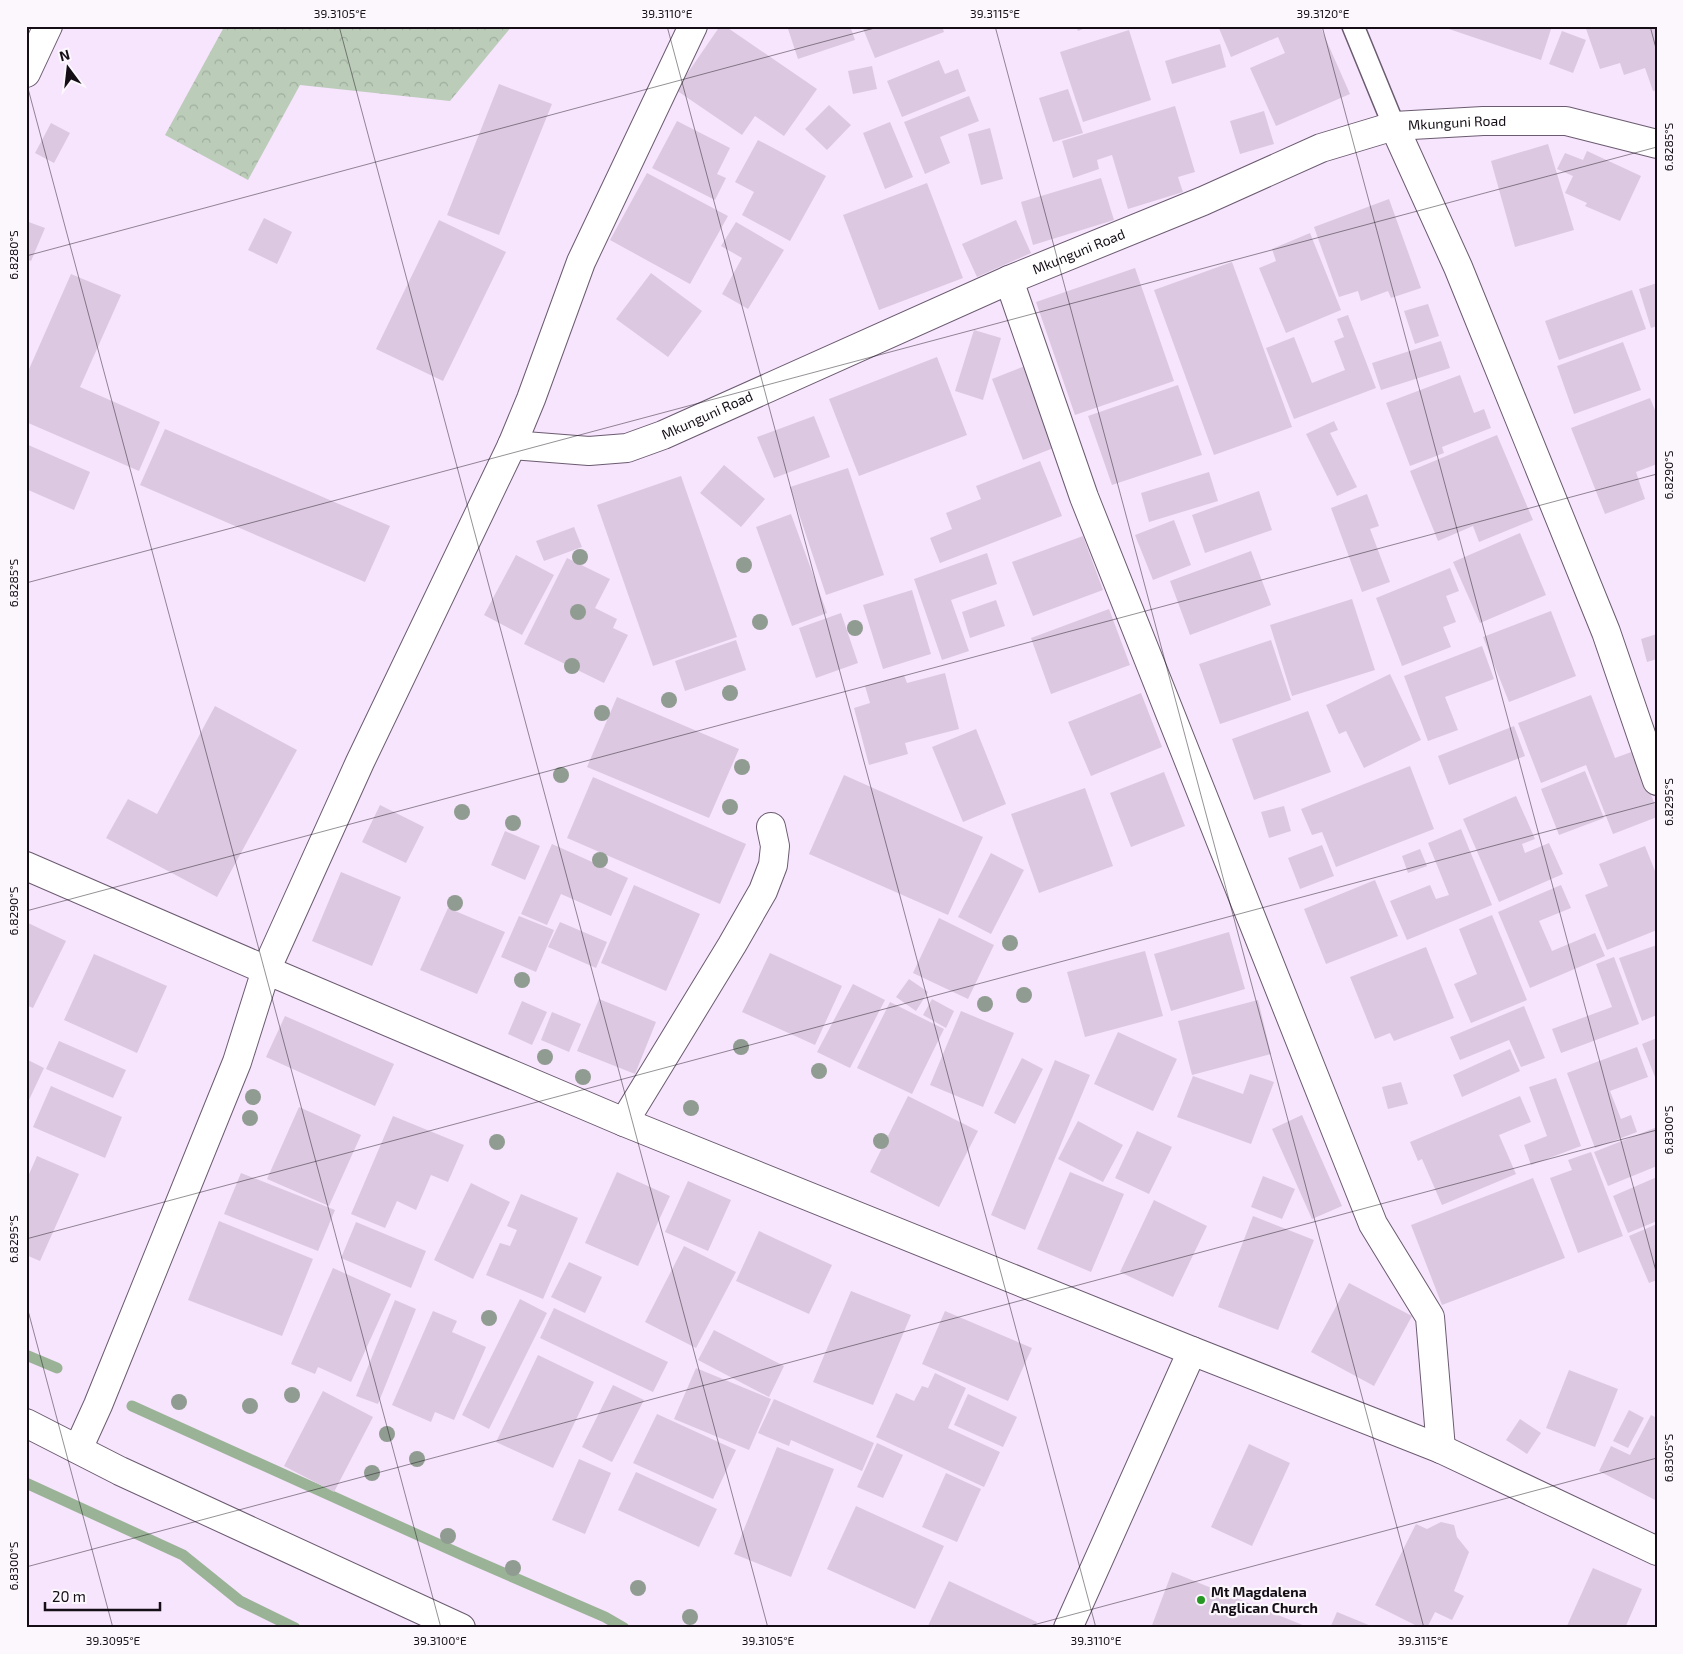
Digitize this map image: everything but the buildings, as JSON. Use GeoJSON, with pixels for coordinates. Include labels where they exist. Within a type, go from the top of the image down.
{"type":"FeatureCollection","features":[{"type":"Feature","properties":{"kind":"street"},"geometry":{"type":"LineString","coordinates":[[26,73],[48,26]]}},
{"type":"Feature","properties":{"kind":"street"},"geometry":{"type":"LineString","coordinates":[[78,1449],[98,1405],[237,1062],[266,970],[360,762],[512,445],[531,399],[581,262],[693,26]]}},
{"type":"Feature","properties":{"kind":"street","name":"Mkunguni Road"},"geometry":{"type":"LineString","coordinates":[[512,445],[589,451],[627,448],[662,435],[1009,280],[1203,201],[1321,148],[1394,126],[1483,121],[1566,121],[1657,144]]}},
{"type":"Feature","properties":{"kind":"street"},"geometry":{"type":"LineString","coordinates":[[1394,126],[1458,267],[1602,622],[1657,782]]}},
{"type":"Feature","properties":{"kind":"street"},"geometry":{"type":"LineString","coordinates":[[1009,280],[1084,497],[1373,1224],[1430,1316],[1441,1449]]}},
{"type":"Feature","properties":{"kind":"street"},"geometry":{"type":"LineString","coordinates":[[624,1122],[763,892],[772,865],[775,846],[771,827]]}},
{"type":"Feature","properties":{"kind":"street"},"geometry":{"type":"LineString","coordinates":[[26,866],[624,1122],[1192,1351],[1441,1449],[1657,1551]]}},
{"type":"Feature","properties":{"kind":"street"},"geometry":{"type":"LineString","coordinates":[[1068,1628],[1192,1351]]}},
{"type":"Feature","properties":{"kind":"street"},"geometry":{"type":"LineString","coordinates":[[26,1423],[120,1472],[461,1628]]}},
{"type":"Feature","properties":{"kind":"lane"},"geometry":{"type":"LineString","coordinates":[[1353,26],[1394,126]]}},
{"type":"Feature","properties":{"kind":"green space"},"geometry":{"type":"Polygon","coordinates":[[[223,26],[512,26],[450,101],[300,85],[248,180],[165,135],[223,26]]]}},
{"type":"Feature","properties":{"kind":"waterway"},"geometry":{"type":"LineString","coordinates":[[26,1355],[57,1368]]}},
{"type":"Feature","properties":{"kind":"waterway"},"geometry":{"type":"LineString","coordinates":[[132,1406],[469,1558],[605,1617],[624,1628]]}},
{"type":"Feature","properties":{"kind":"waterway"},"geometry":{"type":"LineString","coordinates":[[26,1483],[183,1555],[240,1601],[295,1628]]}},
{"type":"Feature","properties":{"kind":"place","name":"Mt Magdalena Anglican Church"},"geometry":{"type":"Point","coordinates":[1201,1600]}}]}
